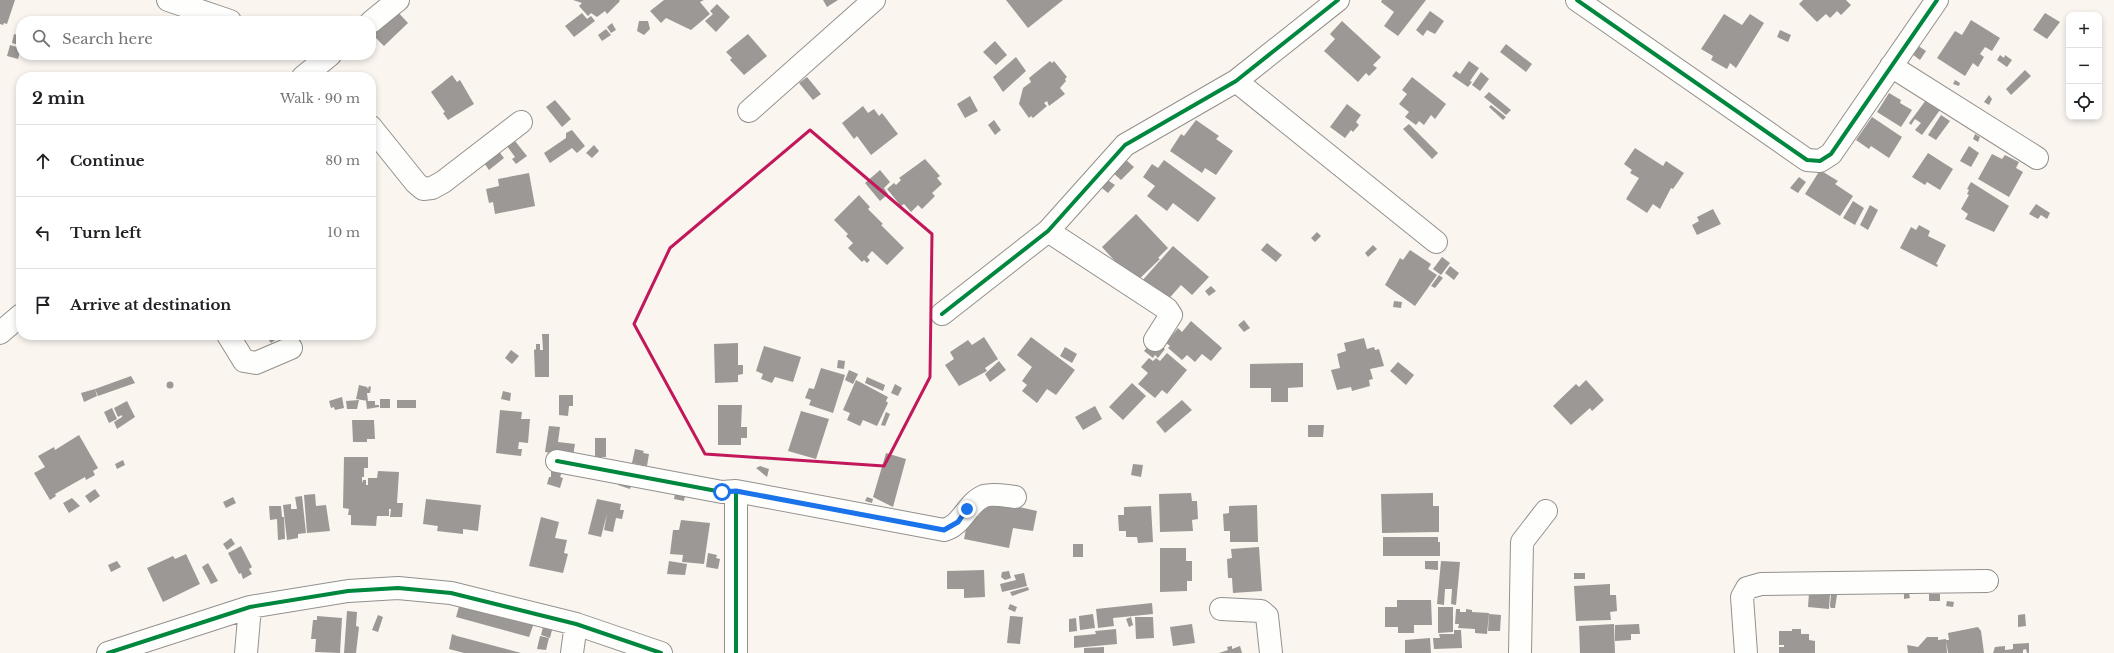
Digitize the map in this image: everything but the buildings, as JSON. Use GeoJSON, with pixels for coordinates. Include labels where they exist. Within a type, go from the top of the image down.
{"type":"FeatureCollection","features":[{"type":"Feature","properties":{"kind":"street"},"geometry":{"type":"LineString","coordinates":[[168,0],[215,16]]}},
{"type":"Feature","properties":{"kind":"street"},"geometry":{"type":"LineString","coordinates":[[376,18],[398,0]]}},
{"type":"Feature","properties":{"kind":"street"},"geometry":{"type":"LineString","coordinates":[[749,111],[874,0]]}},
{"type":"Feature","properties":{"kind":"street"},"geometry":{"type":"LineString","coordinates":[[942,314],[1048,231],[1125,145],[1236,81],[1338,0]]}},
{"type":"Feature","properties":{"kind":"street"},"geometry":{"type":"LineString","coordinates":[[1577,0],[1807,160],[1820,161],[1831,154],[1937,0]]}},
{"type":"Feature","properties":{"kind":"street"},"geometry":{"type":"LineString","coordinates":[[313,72],[327,65]]}},
{"type":"Feature","properties":{"kind":"street"},"geometry":{"type":"LineString","coordinates":[[1891,66],[2037,158]]}},
{"type":"Feature","properties":{"kind":"street"},"geometry":{"type":"LineString","coordinates":[[1236,81],[1436,242]]}},
{"type":"Feature","properties":{"kind":"street"},"geometry":{"type":"LineString","coordinates":[[376,133],[416,183],[423,189],[432,188],[443,182],[520,122]]}},
{"type":"Feature","properties":{"kind":"street"},"geometry":{"type":"LineString","coordinates":[[1048,231],[1167,309],[1171,315],[1155,340]]}},
{"type":"Feature","properties":{"kind":"street"},"geometry":{"type":"LineString","coordinates":[[0,333],[16,319]]}},
{"type":"Feature","properties":{"kind":"street"},"geometry":{"type":"LineString","coordinates":[[231,340],[244,361],[256,363],[291,348]]}},
{"type":"Feature","properties":{"kind":"street"},"geometry":{"type":"LineString","coordinates":[[557,461],[722,492],[736,491],[944,530],[952,528],[967,509],[985,496],[1015,497]]}},
{"type":"Feature","properties":{"kind":"street"},"geometry":{"type":"LineString","coordinates":[[736,491],[736,653]]}},
{"type":"Feature","properties":{"kind":"street"},"geometry":{"type":"LineString","coordinates":[[1520,653],[1522,542],[1546,511]]}},
{"type":"Feature","properties":{"kind":"street"},"geometry":{"type":"LineString","coordinates":[[1746,653],[1742,597],[1747,588],[1761,584],[1987,581]]}},
{"type":"Feature","properties":{"kind":"street"},"geometry":{"type":"LineString","coordinates":[[108,653],[250,607],[348,592],[398,588],[451,593],[576,624],[660,653]]}},
{"type":"Feature","properties":{"kind":"street"},"geometry":{"type":"LineString","coordinates":[[246,653],[250,607]]}},
{"type":"Feature","properties":{"kind":"street"},"geometry":{"type":"LineString","coordinates":[[1222,609],[1261,611],[1267,616],[1271,653]]}},
{"type":"Feature","properties":{"kind":"street"},"geometry":{"type":"LineString","coordinates":[[572,653],[576,624]]}},
{"type":"Feature","properties":{"kind":"highlighted area"},"geometry":{"type":"Polygon","coordinates":[[[810,130],[932,234],[930,377],[884,466],[705,454],[634,324],[670,248],[810,130]]]}},
{"type":"Feature","properties":{"kind":"cycle path"},"geometry":{"type":"LineString","coordinates":[[942,314],[1048,231],[1125,145],[1236,81],[1338,0]]}},
{"type":"Feature","properties":{"kind":"cycle path"},"geometry":{"type":"LineString","coordinates":[[1577,0],[1807,160],[1820,161],[1831,154],[1937,0]]}},
{"type":"Feature","properties":{"kind":"cycle path"},"geometry":{"type":"LineString","coordinates":[[557,461],[722,492],[736,491],[736,653]]}},
{"type":"Feature","properties":{"kind":"cycle path"},"geometry":{"type":"LineString","coordinates":[[108,653],[250,607],[348,591],[398,588],[451,593],[576,624],[661,653]]}},
{"type":"Feature","properties":{"kind":"route"},"geometry":{"type":"LineString","coordinates":[[722,492],[736,491],[944,530],[952,528],[967,509]]}}]}
